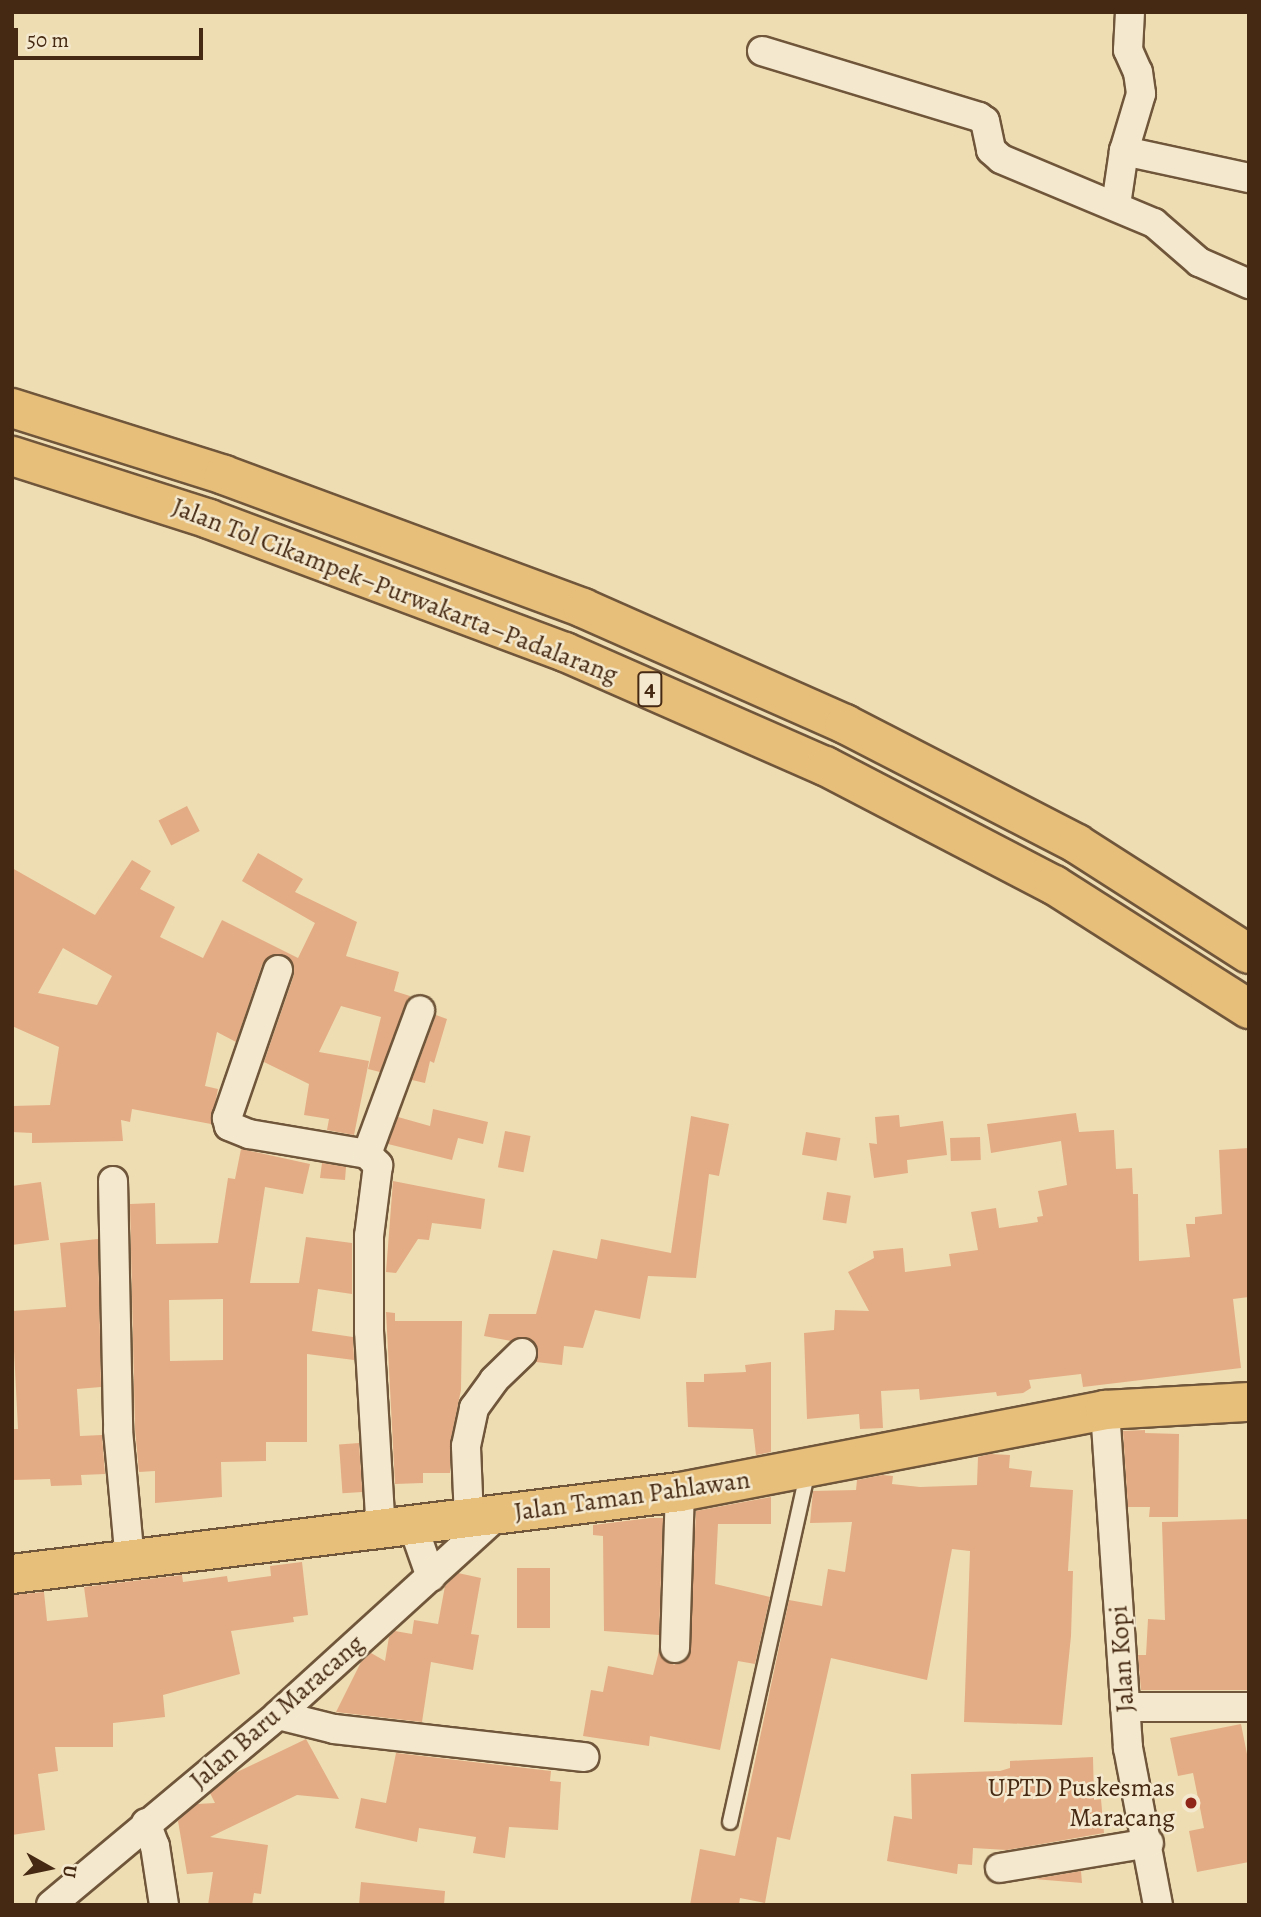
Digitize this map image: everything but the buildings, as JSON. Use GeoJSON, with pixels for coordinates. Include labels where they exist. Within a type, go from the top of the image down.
{"type":"FeatureCollection","features":[{"type":"Feature","properties":{"kind":"main road","name":"Jalan Tol Cikampek–Purwakarta–Padalarang"},"geometry":{"type":"LineString","coordinates":[[12,408],[224,475],[583,608],[845,724],[1077,844],[1249,954]]}},
{"type":"Feature","properties":{"kind":"main road","name":"Jalan Tol Cikampek–Purwakarta–Padalarang"},"geometry":{"type":"LineString","coordinates":[[12,456],[209,519],[500,627],[825,766],[1054,885],[1249,1009]]}},
{"type":"Feature","properties":{"kind":"main road","name":"Jalan Taman Pahlawan"},"geometry":{"type":"LineString","coordinates":[[12,1574],[680,1492],[1105,1410],[1249,1402]]}},
{"type":"Feature","properties":{"kind":"street"},"geometry":{"type":"LineString","coordinates":[[1116,205],[1124,151],[1141,94],[1138,72],[1128,50],[1130,12]]}},
{"type":"Feature","properties":{"kind":"street"},"geometry":{"type":"LineString","coordinates":[[762,51],[979,117],[985,121],[992,150],[1001,159],[1023,172],[1116,205],[1154,223],[1199,262],[1249,284]]}},
{"type":"Feature","properties":{"kind":"street"},"geometry":{"type":"LineString","coordinates":[[1124,151],[1249,178]]}},
{"type":"Feature","properties":{"kind":"street"},"geometry":{"type":"LineString","coordinates":[[278,970],[227,1118],[229,1126],[248,1134],[367,1154],[378,1165],[369,1236],[369,1331],[397,1528],[430,1577]]}},
{"type":"Feature","properties":{"kind":"street"},"geometry":{"type":"LineString","coordinates":[[367,1154],[420,1011]]}},
{"type":"Feature","properties":{"kind":"street"},"geometry":{"type":"LineString","coordinates":[[113,1181],[117,1403],[130,1561]]}},
{"type":"Feature","properties":{"kind":"street"},"geometry":{"type":"LineString","coordinates":[[484,1517],[466,1446],[474,1408],[494,1380],[522,1353]]}},
{"type":"Feature","properties":{"kind":"street","name":"Jalan Kopi"},"geometry":{"type":"LineString","coordinates":[[1105,1410],[1131,1770],[1149,1843],[1158,1905]]}},
{"type":"Feature","properties":{"kind":"street"},"geometry":{"type":"LineString","coordinates":[[675,1648],[680,1492]]}},
{"type":"Feature","properties":{"kind":"street","name":"Jalan Baru Maracang"},"geometry":{"type":"LineString","coordinates":[[51,1905],[278,1715],[430,1577],[484,1517]]}},
{"type":"Feature","properties":{"kind":"street"},"geometry":{"type":"LineString","coordinates":[[1125,1707],[1249,1707]]}},
{"type":"Feature","properties":{"kind":"street"},"geometry":{"type":"LineString","coordinates":[[278,1715],[334,1729],[584,1757]]}},
{"type":"Feature","properties":{"kind":"street"},"geometry":{"type":"LineString","coordinates":[[146,1823],[155,1846],[165,1905]]}},
{"type":"Feature","properties":{"kind":"street"},"geometry":{"type":"LineString","coordinates":[[1000,1868],[1149,1843]]}},
{"type":"Feature","properties":{"kind":"lane"},"geometry":{"type":"LineString","coordinates":[[730,1822],[808,1468]]}},
{"type":"Feature","properties":{"kind":"place","name":"UPTD Puskesmas Maracang"},"geometry":{"type":"Point","coordinates":[1191,1803]}}]}
